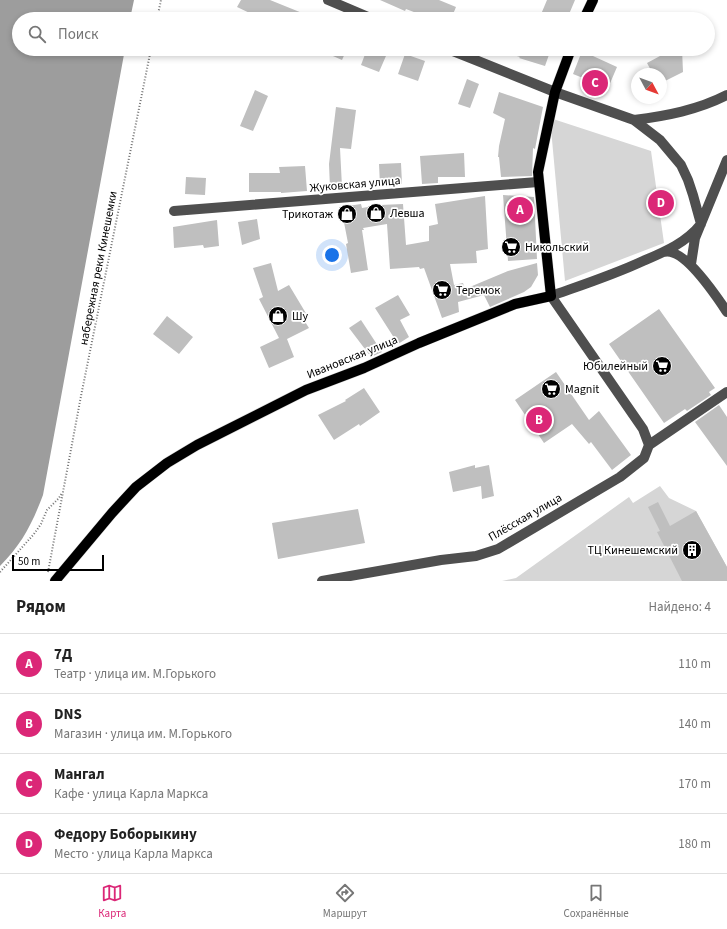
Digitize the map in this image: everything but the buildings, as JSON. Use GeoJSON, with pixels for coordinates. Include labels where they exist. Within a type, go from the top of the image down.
{"type":"FeatureCollection","features":[{"type":"Feature","properties":{"kind":"main road"},"geometry":{"type":"LineString","coordinates":[[587,12],[592,0]]}},
{"type":"Feature","properties":{"kind":"main road"},"geometry":{"type":"LineString","coordinates":[[551,296],[538,172],[555,92],[569,56]]}},
{"type":"Feature","properties":{"kind":"main road","name":"Ивановская улица"},"geometry":{"type":"LineString","coordinates":[[55,581],[112,513],[136,487],[167,463],[191,448],[306,390],[364,368],[419,343],[515,304],[551,296]]}},
{"type":"Feature","properties":{"kind":"street"},"geometry":{"type":"LineString","coordinates":[[328,0],[356,12]]}},
{"type":"Feature","properties":{"kind":"street"},"geometry":{"type":"LineString","coordinates":[[465,56],[555,92],[634,120],[660,140],[681,165],[692,190],[701,224]]}},
{"type":"Feature","properties":{"kind":"street"},"geometry":{"type":"LineString","coordinates":[[634,120],[679,113],[727,95]]}},
{"type":"Feature","properties":{"kind":"street"},"geometry":{"type":"LineString","coordinates":[[691,264],[694,243],[727,160]]}},
{"type":"Feature","properties":{"kind":"street","name":"Жуковская улица"},"geometry":{"type":"LineString","coordinates":[[174,211],[538,182]]}},
{"type":"Feature","properties":{"kind":"street","name":"Ивановская улица"},"geometry":{"type":"LineString","coordinates":[[551,296],[616,273],[662,253],[682,242],[701,224]]}},
{"type":"Feature","properties":{"kind":"street"},"geometry":{"type":"LineString","coordinates":[[662,253],[669,251],[673,252],[691,264],[727,312]]}},
{"type":"Feature","properties":{"kind":"street"},"geometry":{"type":"LineString","coordinates":[[551,296],[643,429],[649,445],[727,392]]}},
{"type":"Feature","properties":{"kind":"street","name":"Плёсская улица"},"geometry":{"type":"LineString","coordinates":[[322,581],[441,560],[476,556],[498,549],[620,477],[644,458],[649,445]]}},
{"type":"Feature","properties":{"kind":"path"},"geometry":{"type":"LineString","coordinates":[[158,12],[161,0]]}},
{"type":"Feature","properties":{"kind":"path","name":"набережная реки Кинешемки"},"geometry":{"type":"LineString","coordinates":[[48,574],[81,396],[150,56]]}},
{"type":"Feature","properties":{"kind":"path","name":"набережная реки Кинешемки"},"geometry":{"type":"LineString","coordinates":[[0,572],[34,534],[41,524],[47,510],[59,498],[63,490]]}},
{"type":"Feature","properties":{"kind":"shaded area"},"geometry":{"type":"Polygon","coordinates":[[[0,0],[134,0],[131,12],[12,12],[12,56],[124,56],[43,495],[26,533],[8,558],[0,566],[0,0]]]}},
{"type":"Feature","properties":{"kind":"shaded area"},"geometry":{"type":"Polygon","coordinates":[[[550,118],[651,151],[664,243],[565,281],[550,118]]]}},
{"type":"Feature","properties":{"kind":"shaded area"},"geometry":{"type":"Polygon","coordinates":[[[660,486],[669,498],[696,511],[727,567],[727,581],[502,581],[516,578],[629,497],[633,503],[660,486]]]}},
{"type":"Feature","properties":{"kind":"place","name":"Мангал"},"geometry":{"type":"Point","coordinates":[595,83]}},
{"type":"Feature","properties":{"kind":"place","name":"Федору Боборыкину"},"geometry":{"type":"Point","coordinates":[661,203]}},
{"type":"Feature","properties":{"kind":"place","name":"7Д"},"geometry":{"type":"Point","coordinates":[520,210]}},
{"type":"Feature","properties":{"kind":"place","name":"Левша"},"geometry":{"type":"Point","coordinates":[376,213]}},
{"type":"Feature","properties":{"kind":"place","name":"Трикотаж"},"geometry":{"type":"Point","coordinates":[347,214]}},
{"type":"Feature","properties":{"kind":"place","name":"Никольский"},"geometry":{"type":"Point","coordinates":[511,247]}},
{"type":"Feature","properties":{"kind":"place","name":"Теремок"},"geometry":{"type":"Point","coordinates":[442,290]}},
{"type":"Feature","properties":{"kind":"place","name":"Шу"},"geometry":{"type":"Point","coordinates":[278,316]}},
{"type":"Feature","properties":{"kind":"place","name":"Юбилейный"},"geometry":{"type":"Point","coordinates":[662,366]}},
{"type":"Feature","properties":{"kind":"place","name":"Magnit"},"geometry":{"type":"Point","coordinates":[551,389]}},
{"type":"Feature","properties":{"kind":"place","name":"DNS"},"geometry":{"type":"Point","coordinates":[539,420]}},
{"type":"Feature","properties":{"kind":"place","name":"ТЦ Кинешемский"},"geometry":{"type":"Point","coordinates":[692,550]}}]}
